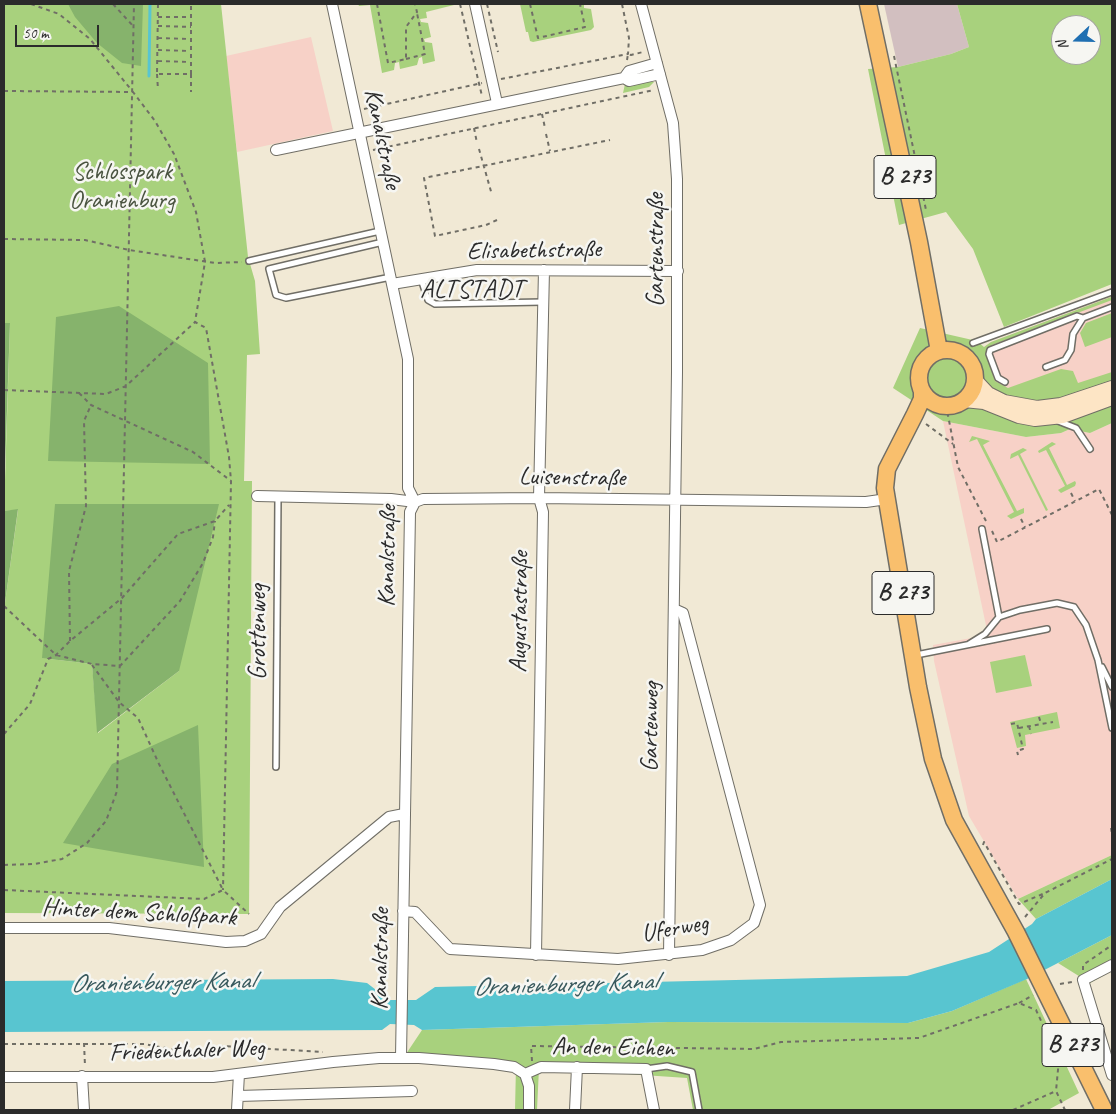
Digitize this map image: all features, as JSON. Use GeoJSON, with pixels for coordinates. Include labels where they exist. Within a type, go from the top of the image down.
{"type":"FeatureCollection","features":[{"type":"Feature","properties":{"kind":"main road","name":"B 273"},"geometry":{"type":"LineString","coordinates":[[868,4],[919,242],[940,351]]}},
{"type":"Feature","properties":{"kind":"main road"},"geometry":{"type":"LineString","coordinates":[[940,351],[952,351],[963,356],[971,364],[974,379],[971,390],[964,400],[944,405],[930,400],[922,390],[919,378],[922,365],[928,358],[940,351]]}},
{"type":"Feature","properties":{"kind":"main road","name":"B 273"},"geometry":{"type":"LineString","coordinates":[[922,390],[922,399],[886,472],[887,499],[913,655],[934,759],[954,820],[1016,932],[1039,987],[1104,1110]]}},
{"type":"Feature","properties":{"kind":"main road","name":"B 273"},"geometry":{"type":"LineString","coordinates":[[897,450],[935,408],[944,405]]}},
{"type":"Feature","properties":{"kind":"street","name":"Kanalstraße"},"geometry":{"type":"LineString","coordinates":[[332,4],[408,358],[408,488],[415,502],[410,512],[401,1057]]}},
{"type":"Feature","properties":{"kind":"street"},"geometry":{"type":"LineString","coordinates":[[474,4],[497,103]]}},
{"type":"Feature","properties":{"kind":"street","name":"Gartenstraße"},"geometry":{"type":"LineString","coordinates":[[641,4],[664,88],[675,140],[678,271],[675,500]]}},
{"type":"Feature","properties":{"kind":"street"},"geometry":{"type":"LineString","coordinates":[[624,78],[629,71],[657,63]]}},
{"type":"Feature","properties":{"kind":"street"},"geometry":{"type":"LineString","coordinates":[[276,150],[497,103],[624,78],[629,81],[660,74]]}},
{"type":"Feature","properties":{"kind":"street","name":"Elisabethstraße"},"geometry":{"type":"LineString","coordinates":[[392,281],[420,279],[477,270],[678,271]]}},
{"type":"Feature","properties":{"kind":"street","name":"Augustastraße"},"geometry":{"type":"LineString","coordinates":[[536,955],[543,512],[539,498],[544,270]]}},
{"type":"Feature","properties":{"kind":"street"},"geometry":{"type":"LineString","coordinates":[[974,379],[988,394],[1004,402],[1037,408],[1061,405],[1112,388]]}},
{"type":"Feature","properties":{"kind":"street"},"geometry":{"type":"LineString","coordinates":[[964,400],[984,402],[1019,416],[1048,418],[1063,416],[1112,398]]}},
{"type":"Feature","properties":{"kind":"street","name":"Luisenstraße"},"geometry":{"type":"LineString","coordinates":[[257,496],[391,499],[415,502],[423,499],[539,498],[866,502],[887,499]]}},
{"type":"Feature","properties":{"kind":"street","name":"Gartenweg"},"geometry":{"type":"LineString","coordinates":[[669,955],[675,500]]}},
{"type":"Feature","properties":{"kind":"street","name":"Uferweg"},"geometry":{"type":"LineString","coordinates":[[403,911],[415,912],[450,949],[618,959],[702,950],[731,940],[754,923],[760,904],[683,614],[674,609]]}},
{"type":"Feature","properties":{"kind":"street","name":"Hinter dem Schloßpark"},"geometry":{"type":"LineString","coordinates":[[4,928],[109,928],[226,942],[246,941],[260,934],[280,907],[389,817],[404,814]]}},
{"type":"Feature","properties":{"kind":"street"},"geometry":{"type":"LineString","coordinates":[[1112,965],[1083,980],[1112,1075]]}},
{"type":"Feature","properties":{"kind":"street","name":"Friedenthaler Weg"},"geometry":{"type":"LineString","coordinates":[[4,1077],[213,1077],[333,1062],[401,1057],[494,1064],[514,1067],[526,1074]]}},
{"type":"Feature","properties":{"kind":"street","name":"An den Eichen"},"geometry":{"type":"LineString","coordinates":[[526,1074],[541,1067],[646,1069]]}},
{"type":"Feature","properties":{"kind":"street"},"geometry":{"type":"LineString","coordinates":[[575,1110],[577,1067]]}},
{"type":"Feature","properties":{"kind":"street"},"geometry":{"type":"LineString","coordinates":[[646,1069],[654,1110]]}},
{"type":"Feature","properties":{"kind":"street"},"geometry":{"type":"LineString","coordinates":[[238,1110],[239,1074]]}},
{"type":"Feature","properties":{"kind":"street"},"geometry":{"type":"LineString","coordinates":[[526,1074],[529,1086],[528,1110]]}},
{"type":"Feature","properties":{"kind":"street"},"geometry":{"type":"LineString","coordinates":[[82,1076],[84,1110]]}},
{"type":"Feature","properties":{"kind":"street","name":"Friedenthaler Weg"},"geometry":{"type":"LineString","coordinates":[[238,1096],[412,1091]]}},
{"type":"Feature","properties":{"kind":"lane"},"geometry":{"type":"LineString","coordinates":[[249,261],[380,231]]}},
{"type":"Feature","properties":{"kind":"lane"},"geometry":{"type":"LineString","coordinates":[[383,242],[269,269],[276,295],[286,298],[392,281]]}},
{"type":"Feature","properties":{"kind":"lane"},"geometry":{"type":"LineString","coordinates":[[420,279],[428,300],[435,304],[543,302]]}},
{"type":"Feature","properties":{"kind":"lane"},"geometry":{"type":"LineString","coordinates":[[973,343],[1112,292]]}},
{"type":"Feature","properties":{"kind":"lane"},"geometry":{"type":"LineString","coordinates":[[1046,367],[1065,360],[1071,350],[1073,334],[1083,318],[1112,307]]}},
{"type":"Feature","properties":{"kind":"lane"},"geometry":{"type":"LineString","coordinates":[[1005,382],[998,378],[989,354],[990,350],[1078,316],[1083,318]]}},
{"type":"Feature","properties":{"kind":"lane"},"geometry":{"type":"LineString","coordinates":[[1048,418],[1076,428],[1090,449]]}},
{"type":"Feature","properties":{"kind":"lane","name":"Grottenweg"},"geometry":{"type":"LineString","coordinates":[[276,767],[278,496]]}},
{"type":"Feature","properties":{"kind":"lane"},"geometry":{"type":"LineString","coordinates":[[982,529],[999,617]]}},
{"type":"Feature","properties":{"kind":"lane"},"geometry":{"type":"LineString","coordinates":[[969,644],[985,634],[999,617],[1020,610],[1057,603],[1074,608],[1086,625],[1098,660],[1112,728]]}},
{"type":"Feature","properties":{"kind":"lane"},"geometry":{"type":"LineString","coordinates":[[913,655],[1047,629]]}},
{"type":"Feature","properties":{"kind":"lane"},"geometry":{"type":"LineString","coordinates":[[1098,660],[1112,687]]}},
{"type":"Feature","properties":{"kind":"lane","name":"An den Eichen"},"geometry":{"type":"LineString","coordinates":[[646,1069],[667,1066],[692,1072],[699,1110]]}},
{"type":"Feature","properties":{"kind":"path"},"geometry":{"type":"LineString","coordinates":[[4,390],[106,394],[126,386],[195,322],[206,262],[196,212],[174,154],[155,121],[90,39],[59,14],[32,4]]}},
{"type":"Feature","properties":{"kind":"path"},"geometry":{"type":"LineString","coordinates":[[113,4],[134,27]]}},
{"type":"Feature","properties":{"kind":"path"},"geometry":{"type":"LineString","coordinates":[[4,865],[34,864],[62,859],[87,843],[106,821],[118,791],[134,4]]}},
{"type":"Feature","properties":{"kind":"path"},"geometry":{"type":"LineString","coordinates":[[158,4],[158,90]]}},
{"type":"Feature","properties":{"kind":"path"},"geometry":{"type":"LineString","coordinates":[[190,92],[191,4]]}},
{"type":"Feature","properties":{"kind":"path"},"geometry":{"type":"LineString","coordinates":[[377,4],[388,63],[426,54],[415,4]]}},
{"type":"Feature","properties":{"kind":"path"},"geometry":{"type":"LineString","coordinates":[[460,4],[484,106]]}},
{"type":"Feature","properties":{"kind":"path"},"geometry":{"type":"LineString","coordinates":[[530,4],[538,38],[585,27],[580,4]]}},
{"type":"Feature","properties":{"kind":"path"},"geometry":{"type":"LineString","coordinates":[[622,4],[629,38],[628,54]]}},
{"type":"Feature","properties":{"kind":"path"},"geometry":{"type":"LineString","coordinates":[[406,59],[406,27],[416,12]]}},
{"type":"Feature","properties":{"kind":"path"},"geometry":{"type":"LineString","coordinates":[[158,17],[191,17]]}},
{"type":"Feature","properties":{"kind":"path"},"geometry":{"type":"LineString","coordinates":[[158,26],[191,28]]}},
{"type":"Feature","properties":{"kind":"path"},"geometry":{"type":"LineString","coordinates":[[158,38],[191,39]]}},
{"type":"Feature","properties":{"kind":"path"},"geometry":{"type":"LineString","coordinates":[[354,111],[653,49]]}},
{"type":"Feature","properties":{"kind":"path"},"geometry":{"type":"LineString","coordinates":[[158,50],[191,51]]}},
{"type":"Feature","properties":{"kind":"path"},"geometry":{"type":"LineString","coordinates":[[158,62],[191,62]]}},
{"type":"Feature","properties":{"kind":"path"},"geometry":{"type":"LineString","coordinates":[[157,74],[190,74]]}},
{"type":"Feature","properties":{"kind":"path"},"geometry":{"type":"LineString","coordinates":[[363,152],[664,88]]}},
{"type":"Feature","properties":{"kind":"path"},"geometry":{"type":"LineString","coordinates":[[4,91],[133,92]]}},
{"type":"Feature","properties":{"kind":"path"},"geometry":{"type":"LineString","coordinates":[[542,114],[546,128]]}},
{"type":"Feature","properties":{"kind":"path"},"geometry":{"type":"LineString","coordinates":[[474,128],[477,143]]}},
{"type":"Feature","properties":{"kind":"path"},"geometry":{"type":"LineString","coordinates":[[546,134],[550,151]]}},
{"type":"Feature","properties":{"kind":"path"},"geometry":{"type":"LineString","coordinates":[[497,220],[486,225],[435,236],[424,178],[610,140]]}},
{"type":"Feature","properties":{"kind":"path"},"geometry":{"type":"LineString","coordinates":[[479,149],[482,166],[492,195]]}},
{"type":"Feature","properties":{"kind":"path"},"geometry":{"type":"LineString","coordinates":[[4,239],[85,240],[129,250],[206,262],[249,261]]}},
{"type":"Feature","properties":{"kind":"path"},"geometry":{"type":"LineString","coordinates":[[195,322],[206,328],[230,457],[223,890]]}},
{"type":"Feature","properties":{"kind":"path"},"geometry":{"type":"LineString","coordinates":[[79,392],[91,405],[193,452],[231,481]]}},
{"type":"Feature","properties":{"kind":"path"},"geometry":{"type":"LineString","coordinates":[[70,641],[69,571],[86,506],[84,421],[91,405]]}},
{"type":"Feature","properties":{"kind":"path"},"geometry":{"type":"LineString","coordinates":[[944,405],[958,467],[997,542],[1099,489],[1111,508],[1112,515]]}},
{"type":"Feature","properties":{"kind":"path"},"geometry":{"type":"LineString","coordinates":[[926,424],[953,444]]}},
{"type":"Feature","properties":{"kind":"path"},"geometry":{"type":"LineString","coordinates":[[1071,493],[1075,502]]}},
{"type":"Feature","properties":{"kind":"path"},"geometry":{"type":"LineString","coordinates":[[4,734],[30,704],[48,659],[56,655],[122,598],[178,534],[215,521],[230,504]]}},
{"type":"Feature","properties":{"kind":"path"},"geometry":{"type":"LineString","coordinates":[[1021,520],[1025,527]]}},
{"type":"Feature","properties":{"kind":"path"},"geometry":{"type":"LineString","coordinates":[[120,666],[180,601],[203,563],[213,537],[215,521]]}},
{"type":"Feature","properties":{"kind":"path"},"geometry":{"type":"LineString","coordinates":[[4,606],[56,655],[92,664],[120,666]]}},
{"type":"Feature","properties":{"kind":"path"},"geometry":{"type":"LineString","coordinates":[[92,664],[119,702],[138,718],[159,764],[223,890],[249,914]]}},
{"type":"Feature","properties":{"kind":"path"},"geometry":{"type":"LineString","coordinates":[[1039,717],[1041,724]]}},
{"type":"Feature","properties":{"kind":"path"},"geometry":{"type":"LineString","coordinates":[[1011,724],[1017,722],[1019,728],[1023,749],[1017,751],[1018,756]]}},
{"type":"Feature","properties":{"kind":"path"},"geometry":{"type":"LineString","coordinates":[[1019,728],[1053,722]]}},
{"type":"Feature","properties":{"kind":"path"},"geometry":{"type":"LineString","coordinates":[[1029,726],[1031,734]]}},
{"type":"Feature","properties":{"kind":"path"},"geometry":{"type":"LineString","coordinates":[[1111,828],[1112,834]]}},
{"type":"Feature","properties":{"kind":"path"},"geometry":{"type":"LineString","coordinates":[[982,848],[984,842],[1019,904],[1112,859]]}},
{"type":"Feature","properties":{"kind":"path"},"geometry":{"type":"LineString","coordinates":[[4,890],[204,898],[223,890]]}},
{"type":"Feature","properties":{"kind":"path"},"geometry":{"type":"LineString","coordinates":[[1026,916],[1045,893]]}},
{"type":"Feature","properties":{"kind":"path"},"geometry":{"type":"LineString","coordinates":[[1060,984],[1083,980],[1083,965],[1112,946]]}},
{"type":"Feature","properties":{"kind":"path"},"geometry":{"type":"LineString","coordinates":[[531,1046],[754,1049],[781,1042],[919,1038],[1019,1003],[1039,987]]}},
{"type":"Feature","properties":{"kind":"path"},"geometry":{"type":"LineString","coordinates":[[1019,1003],[1036,1010],[1059,1059],[1056,1091],[1066,1110]]}},
{"type":"Feature","properties":{"kind":"path"},"geometry":{"type":"LineString","coordinates":[[82,1076],[85,1068],[84,1043]]}},
{"type":"Feature","properties":{"kind":"path"},"geometry":{"type":"LineString","coordinates":[[4,1044],[144,1044],[177,1050],[200,1051],[221,1046],[324,1052]]}},
{"type":"Feature","properties":{"kind":"path"},"geometry":{"type":"LineString","coordinates":[[1013,1110],[1056,1091]]}},
{"type":"Feature","properties":{"kind":"shaded area"},"geometry":{"type":"Polygon","coordinates":[[[884,4],[957,4],[969,47],[951,54],[898,67],[884,4]]]}},
{"type":"Feature","properties":{"kind":"shaded area"},"geometry":{"type":"Polygon","coordinates":[[[311,37],[333,131],[237,152],[226,56],[311,37]]]}},
{"type":"Feature","properties":{"kind":"shaded area"},"geometry":{"type":"Polygon","coordinates":[[[1112,296],[1112,377],[1060,398],[993,387],[984,347],[991,342],[1112,296]]]}},
{"type":"Feature","properties":{"kind":"shaded area"},"geometry":{"type":"Polygon","coordinates":[[[943,421],[1026,437],[1061,433],[1070,429],[1090,433],[1112,423],[1112,855],[1018,899],[969,816],[934,661],[933,645],[988,635],[943,421]]]}},
{"type":"Feature","properties":{"kind":"green space","name":"Schlosspark Oranienburg"},"geometry":{"type":"Polygon","coordinates":[[[4,4],[221,4],[248,257],[255,281],[260,354],[247,355],[244,481],[252,481],[249,914],[4,913],[4,610],[18,510],[4,511],[10,323],[4,323],[4,4]],[[42,658],[92,664],[98,733],[179,671],[42,658]]]}},
{"type":"Feature","properties":{"kind":"green space"},"geometry":{"type":"Polygon","coordinates":[[[68,4],[143,4],[141,66],[122,63],[97,43],[75,17],[68,4]]]}},
{"type":"Feature","properties":{"kind":"green space"},"geometry":{"type":"Polygon","coordinates":[[[358,4],[458,4],[426,12],[427,18],[420,19],[421,22],[428,23],[431,37],[424,39],[425,42],[432,43],[435,61],[423,64],[422,57],[419,58],[417,65],[400,69],[399,62],[395,63],[394,70],[382,73],[370,5],[359,6],[358,4]]]}},
{"type":"Feature","properties":{"kind":"green space"},"geometry":{"type":"Polygon","coordinates":[[[520,4],[584,4],[584,8],[591,9],[594,27],[591,30],[533,42],[530,41],[528,32],[526,32],[520,4]]]}},
{"type":"Feature","properties":{"kind":"green space"},"geometry":{"type":"Polygon","coordinates":[[[957,4],[1112,4],[1112,284],[1004,327],[973,249],[946,212],[899,225],[868,69],[898,67],[951,54],[969,47],[957,4]]]}},
{"type":"Feature","properties":{"kind":"green space"},"geometry":{"type":"Polygon","coordinates":[[[654,82],[649,87],[623,93],[625,84],[654,82]]]}},
{"type":"Feature","properties":{"kind":"green space"},"geometry":{"type":"Polygon","coordinates":[[[1111,297],[1112,300],[992,345],[987,350],[987,357],[995,381],[1008,388],[1061,369],[1073,371],[1078,383],[1112,372],[1112,423],[1090,433],[1070,429],[1061,433],[1026,437],[943,421],[893,388],[920,328],[977,341],[984,347],[991,342],[1111,297]]]}},
{"type":"Feature","properties":{"kind":"green space"},"geometry":{"type":"Polygon","coordinates":[[[119,306],[208,363],[210,464],[48,461],[56,317],[119,306]]]}},
{"type":"Feature","properties":{"kind":"green space"},"geometry":{"type":"Polygon","coordinates":[[[1112,313],[1112,337],[1085,347],[1080,333],[1086,323],[1112,313]]]}},
{"type":"Feature","properties":{"kind":"green space"},"geometry":{"type":"Polygon","coordinates":[[[4,323],[10,323],[5,468],[4,468],[4,323]]]}},
{"type":"Feature","properties":{"kind":"green space"},"geometry":{"type":"Polygon","coordinates":[[[972,436],[990,441],[983,445],[1017,511],[1024,508],[1024,513],[1011,519],[1007,516],[1014,512],[977,439],[969,442],[972,436]]]}},
{"type":"Feature","properties":{"kind":"green space"},"geometry":{"type":"Polygon","coordinates":[[[1052,442],[1056,444],[1049,448],[1067,485],[1075,481],[1076,483],[1075,486],[1061,493],[1058,490],[1065,486],[1046,450],[1039,453],[1038,451],[1052,442]]]}},
{"type":"Feature","properties":{"kind":"green space"},"geometry":{"type":"Polygon","coordinates":[[[1023,448],[1027,450],[1020,454],[1048,510],[1046,511],[1018,455],[1010,459],[1011,454],[1023,448]]]}},
{"type":"Feature","properties":{"kind":"green space"},"geometry":{"type":"Polygon","coordinates":[[[55,504],[219,504],[179,671],[97,733],[92,664],[42,658],[55,504]]]}},
{"type":"Feature","properties":{"kind":"green space"},"geometry":{"type":"Polygon","coordinates":[[[18,509],[4,610],[4,511],[18,509]]]}},
{"type":"Feature","properties":{"kind":"green space"},"geometry":{"type":"Polygon","coordinates":[[[1025,655],[1032,686],[996,693],[990,662],[1025,655]]]}},
{"type":"Feature","properties":{"kind":"green space"},"geometry":{"type":"Polygon","coordinates":[[[1057,712],[1060,728],[1025,735],[1026,746],[1017,748],[1010,722],[1057,712]]]}},
{"type":"Feature","properties":{"kind":"green space"},"geometry":{"type":"Polygon","coordinates":[[[198,725],[204,867],[63,843],[112,764],[198,725]]]}},
{"type":"Feature","properties":{"kind":"green space"},"geometry":{"type":"Polygon","coordinates":[[[1112,855],[1112,879],[1036,919],[1018,899],[1112,855]]]}},
{"type":"Feature","properties":{"kind":"green space"},"geometry":{"type":"Polygon","coordinates":[[[1112,935],[1112,971],[1090,983],[1058,963],[1112,935]]]}},
{"type":"Feature","properties":{"kind":"green space"},"geometry":{"type":"Polygon","coordinates":[[[1026,979],[1079,1093],[1048,1110],[693,1110],[687,1078],[539,1068],[537,1110],[515,1110],[516,1066],[400,1063],[422,1030],[668,1022],[908,1023],[952,1011],[1026,979]]]}},
{"type":"Feature","properties":{"kind":"water","name":"Oranienburger Kanal"},"geometry":{"type":"Polygon","coordinates":[[[1112,879],[1112,935],[1027,979],[952,1011],[908,1023],[668,1022],[422,1030],[414,1025],[390,1024],[382,1030],[4,1032],[4,981],[333,979],[367,983],[389,1000],[416,1000],[435,987],[907,976],[989,952],[1032,924],[1036,919],[1112,879]]]}},
{"type":"Feature","properties":{"kind":"waterway"},"geometry":{"type":"LineString","coordinates":[[149,76],[150,4]]}},
{"type":"Feature","properties":{"kind":"district","name":"ALTSTADT"},"geometry":{"type":"Point","coordinates":[472,290]}}]}
